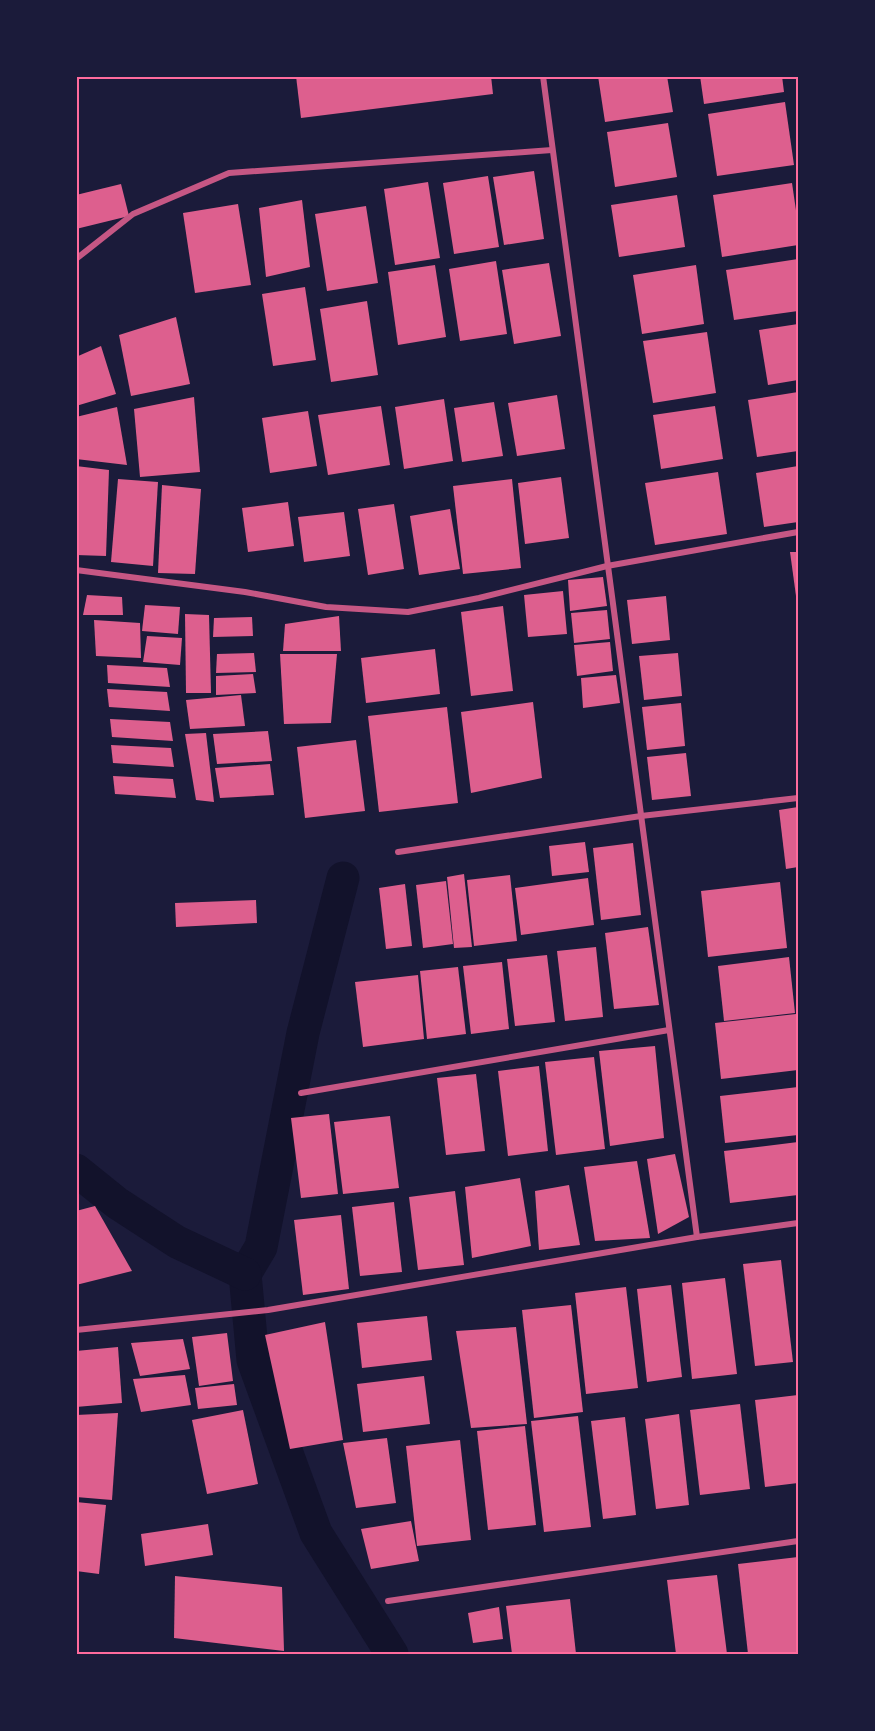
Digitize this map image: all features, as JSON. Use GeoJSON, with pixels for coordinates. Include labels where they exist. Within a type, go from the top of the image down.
{"type":"FeatureCollection","features":[{"type":"Feature","properties":{"kind":"street"},"geometry":{"type":"LineString","coordinates":[[543,76],[697,1237]]}},
{"type":"Feature","properties":{"kind":"street"},"geometry":{"type":"LineString","coordinates":[[76,259],[133,214],[229,173],[552,150]]}},
{"type":"Feature","properties":{"kind":"street"},"geometry":{"type":"LineString","coordinates":[[76,570],[245,592],[326,607],[408,612],[479,598],[607,566],[798,532]]}},
{"type":"Feature","properties":{"kind":"street"},"geometry":{"type":"LineString","coordinates":[[398,852],[641,816],[798,798]]}},
{"type":"Feature","properties":{"kind":"street"},"geometry":{"type":"LineString","coordinates":[[301,1093],[669,1030]]}},
{"type":"Feature","properties":{"kind":"street"},"geometry":{"type":"LineString","coordinates":[[76,1330],[268,1310],[697,1237],[798,1223]]}},
{"type":"Feature","properties":{"kind":"street"},"geometry":{"type":"LineString","coordinates":[[388,1601],[798,1541]]}},
{"type":"Feature","properties":{"kind":"building"},"geometry":{"type":"Polygon","coordinates":[[[296,76],[491,76],[493,94],[301,118],[296,76]]]}},
{"type":"Feature","properties":{"kind":"building"},"geometry":{"type":"Polygon","coordinates":[[[598,76],[667,76],[673,112],[605,122],[598,76]]]}},
{"type":"Feature","properties":{"kind":"building"},"geometry":{"type":"Polygon","coordinates":[[[700,76],[782,76],[784,92],[704,104],[700,76]]]}},
{"type":"Feature","properties":{"kind":"building"},"geometry":{"type":"Polygon","coordinates":[[[785,102],[794,165],[717,176],[708,114],[785,102]]]}},
{"type":"Feature","properties":{"kind":"building"},"geometry":{"type":"Polygon","coordinates":[[[668,123],[677,177],[615,187],[607,132],[668,123]]]}},
{"type":"Feature","properties":{"kind":"building"},"geometry":{"type":"Polygon","coordinates":[[[534,171],[544,239],[504,245],[493,177],[534,171]]]}},
{"type":"Feature","properties":{"kind":"building"},"geometry":{"type":"Polygon","coordinates":[[[488,176],[499,247],[454,254],[443,183],[488,176]]]}},
{"type":"Feature","properties":{"kind":"building"},"geometry":{"type":"Polygon","coordinates":[[[428,182],[440,258],[395,265],[384,189],[428,182]]]}},
{"type":"Feature","properties":{"kind":"building"},"geometry":{"type":"Polygon","coordinates":[[[792,183],[798,224],[798,245],[722,257],[713,195],[792,183]]]}},
{"type":"Feature","properties":{"kind":"building"},"geometry":{"type":"Polygon","coordinates":[[[121,184],[129,216],[76,229],[76,195],[121,184]]]}},
{"type":"Feature","properties":{"kind":"building"},"geometry":{"type":"Polygon","coordinates":[[[677,195],[685,247],[619,257],[611,205],[677,195]]]}},
{"type":"Feature","properties":{"kind":"building"},"geometry":{"type":"Polygon","coordinates":[[[302,200],[310,267],[266,277],[259,208],[302,200]]]}},
{"type":"Feature","properties":{"kind":"building"},"geometry":{"type":"Polygon","coordinates":[[[238,204],[251,285],[195,293],[183,213],[238,204]]]}},
{"type":"Feature","properties":{"kind":"building"},"geometry":{"type":"Polygon","coordinates":[[[366,206],[378,283],[327,291],[315,214],[366,206]]]}},
{"type":"Feature","properties":{"kind":"building"},"geometry":{"type":"Polygon","coordinates":[[[798,259],[798,311],[734,320],[726,270],[798,259]]]}},
{"type":"Feature","properties":{"kind":"building"},"geometry":{"type":"Polygon","coordinates":[[[496,261],[507,334],[460,341],[449,269],[496,261]]]}},
{"type":"Feature","properties":{"kind":"building"},"geometry":{"type":"Polygon","coordinates":[[[549,263],[561,336],[514,344],[502,270],[549,263]]]}},
{"type":"Feature","properties":{"kind":"building"},"geometry":{"type":"Polygon","coordinates":[[[435,265],[446,337],[398,345],[388,272],[435,265]]]}},
{"type":"Feature","properties":{"kind":"building"},"geometry":{"type":"Polygon","coordinates":[[[696,265],[704,324],[642,334],[633,275],[696,265]]]}},
{"type":"Feature","properties":{"kind":"building"},"geometry":{"type":"Polygon","coordinates":[[[305,287],[316,360],[273,366],[262,294],[305,287]]]}},
{"type":"Feature","properties":{"kind":"building"},"geometry":{"type":"Polygon","coordinates":[[[367,301],[378,375],[331,382],[320,309],[367,301]]]}},
{"type":"Feature","properties":{"kind":"building"},"geometry":{"type":"Polygon","coordinates":[[[176,317],[190,384],[131,396],[119,335],[176,317]]]}},
{"type":"Feature","properties":{"kind":"building"},"geometry":{"type":"Polygon","coordinates":[[[798,324],[798,380],[768,385],[759,330],[798,324]]]}},
{"type":"Feature","properties":{"kind":"building"},"geometry":{"type":"Polygon","coordinates":[[[707,332],[716,393],[653,403],[643,341],[707,332]]]}},
{"type":"Feature","properties":{"kind":"building"},"geometry":{"type":"Polygon","coordinates":[[[101,346],[116,394],[76,406],[76,357],[101,346]]]}},
{"type":"Feature","properties":{"kind":"building"},"geometry":{"type":"Polygon","coordinates":[[[798,392],[798,451],[757,457],[748,400],[798,392]]]}},
{"type":"Feature","properties":{"kind":"building"},"geometry":{"type":"Polygon","coordinates":[[[557,395],[565,449],[517,456],[508,403],[557,395]]]}},
{"type":"Feature","properties":{"kind":"building"},"geometry":{"type":"Polygon","coordinates":[[[194,397],[200,472],[140,477],[134,409],[194,397]]]}},
{"type":"Feature","properties":{"kind":"building"},"geometry":{"type":"Polygon","coordinates":[[[444,399],[453,461],[404,469],[395,407],[444,399]]]}},
{"type":"Feature","properties":{"kind":"building"},"geometry":{"type":"Polygon","coordinates":[[[494,402],[503,456],[462,462],[454,408],[494,402]]]}},
{"type":"Feature","properties":{"kind":"building"},"geometry":{"type":"Polygon","coordinates":[[[381,406],[390,465],[328,475],[318,415],[381,406]]]}},
{"type":"Feature","properties":{"kind":"building"},"geometry":{"type":"Polygon","coordinates":[[[715,406],[723,459],[661,469],[653,415],[715,406]]]}},
{"type":"Feature","properties":{"kind":"building"},"geometry":{"type":"Polygon","coordinates":[[[117,407],[127,465],[76,459],[76,417],[117,407]]]}},
{"type":"Feature","properties":{"kind":"building"},"geometry":{"type":"Polygon","coordinates":[[[308,411],[317,466],[270,473],[262,418],[308,411]]]}},
{"type":"Feature","properties":{"kind":"building"},"geometry":{"type":"Polygon","coordinates":[[[76,466],[109,470],[106,556],[76,555],[76,466]]]}},
{"type":"Feature","properties":{"kind":"building"},"geometry":{"type":"Polygon","coordinates":[[[798,466],[798,522],[764,527],[756,473],[798,466]]]}},
{"type":"Feature","properties":{"kind":"building"},"geometry":{"type":"Polygon","coordinates":[[[718,472],[727,534],[655,545],[645,483],[718,472]]]}},
{"type":"Feature","properties":{"kind":"building"},"geometry":{"type":"Polygon","coordinates":[[[561,477],[569,538],[525,544],[518,483],[561,477]]]}},
{"type":"Feature","properties":{"kind":"building"},"geometry":{"type":"Polygon","coordinates":[[[118,479],[158,482],[153,566],[111,562],[118,479]]]}},
{"type":"Feature","properties":{"kind":"building"},"geometry":{"type":"Polygon","coordinates":[[[512,479],[521,568],[463,574],[453,486],[512,479]]]}},
{"type":"Feature","properties":{"kind":"building"},"geometry":{"type":"Polygon","coordinates":[[[162,485],[201,489],[195,574],[158,573],[162,485]]]}},
{"type":"Feature","properties":{"kind":"building"},"geometry":{"type":"Polygon","coordinates":[[[288,502],[294,546],[248,552],[242,508],[288,502]]]}},
{"type":"Feature","properties":{"kind":"building"},"geometry":{"type":"Polygon","coordinates":[[[394,504],[404,569],[368,575],[358,509],[394,504]]]}},
{"type":"Feature","properties":{"kind":"building"},"geometry":{"type":"Polygon","coordinates":[[[450,509],[460,569],[419,575],[410,516],[450,509]]]}},
{"type":"Feature","properties":{"kind":"building"},"geometry":{"type":"Polygon","coordinates":[[[344,512],[350,556],[304,562],[298,517],[344,512]]]}},
{"type":"Feature","properties":{"kind":"building"},"geometry":{"type":"Polygon","coordinates":[[[790,552],[798,552],[798,596],[796,596],[790,552]]]}},
{"type":"Feature","properties":{"kind":"building"},"geometry":{"type":"Polygon","coordinates":[[[603,577],[607,606],[570,611],[568,580],[603,577]]]}},
{"type":"Feature","properties":{"kind":"building"},"geometry":{"type":"Polygon","coordinates":[[[563,591],[567,634],[528,637],[524,595],[563,591]]]}},
{"type":"Feature","properties":{"kind":"building"},"geometry":{"type":"Polygon","coordinates":[[[87,595],[122,597],[123,615],[83,615],[87,595]]]}},
{"type":"Feature","properties":{"kind":"building"},"geometry":{"type":"Polygon","coordinates":[[[666,596],[670,640],[632,644],[627,600],[666,596]]]}},
{"type":"Feature","properties":{"kind":"building"},"geometry":{"type":"Polygon","coordinates":[[[145,605],[180,607],[178,634],[142,631],[145,605]]]}},
{"type":"Feature","properties":{"kind":"building"},"geometry":{"type":"Polygon","coordinates":[[[503,606],[513,691],[471,696],[461,612],[503,606]]]}},
{"type":"Feature","properties":{"kind":"building"},"geometry":{"type":"Polygon","coordinates":[[[607,610],[610,639],[574,643],[571,613],[607,610]]]}},
{"type":"Feature","properties":{"kind":"building"},"geometry":{"type":"Polygon","coordinates":[[[185,614],[209,615],[211,693],[186,693],[185,614]]]}},
{"type":"Feature","properties":{"kind":"building"},"geometry":{"type":"Polygon","coordinates":[[[339,616],[341,651],[283,651],[285,624],[339,616]]]}},
{"type":"Feature","properties":{"kind":"building"},"geometry":{"type":"Polygon","coordinates":[[[252,617],[253,636],[213,637],[214,618],[252,617]]]}},
{"type":"Feature","properties":{"kind":"building"},"geometry":{"type":"Polygon","coordinates":[[[94,620],[140,623],[141,658],[96,656],[94,620]]]}},
{"type":"Feature","properties":{"kind":"building"},"geometry":{"type":"Polygon","coordinates":[[[147,636],[182,638],[180,665],[143,662],[147,636]]]}},
{"type":"Feature","properties":{"kind":"building"},"geometry":{"type":"Polygon","coordinates":[[[610,642],[613,671],[577,676],[574,645],[610,642]]]}},
{"type":"Feature","properties":{"kind":"building"},"geometry":{"type":"Polygon","coordinates":[[[435,649],[440,694],[366,703],[361,658],[435,649]]]}},
{"type":"Feature","properties":{"kind":"building"},"geometry":{"type":"Polygon","coordinates":[[[254,653],[256,672],[216,673],[217,654],[254,653]]]}},
{"type":"Feature","properties":{"kind":"building"},"geometry":{"type":"Polygon","coordinates":[[[678,653],[682,696],[644,700],[639,656],[678,653]]]}},
{"type":"Feature","properties":{"kind":"building"},"geometry":{"type":"Polygon","coordinates":[[[280,654],[337,654],[331,723],[284,724],[280,654]]]}},
{"type":"Feature","properties":{"kind":"building"},"geometry":{"type":"Polygon","coordinates":[[[107,665],[167,668],[170,687],[108,683],[107,665]]]}},
{"type":"Feature","properties":{"kind":"building"},"geometry":{"type":"Polygon","coordinates":[[[253,674],[256,693],[216,695],[216,676],[253,674]]]}},
{"type":"Feature","properties":{"kind":"building"},"geometry":{"type":"Polygon","coordinates":[[[616,675],[620,703],[583,708],[581,678],[616,675]]]}},
{"type":"Feature","properties":{"kind":"building"},"geometry":{"type":"Polygon","coordinates":[[[107,689],[167,692],[170,711],[109,707],[107,689]]]}},
{"type":"Feature","properties":{"kind":"building"},"geometry":{"type":"Polygon","coordinates":[[[241,695],[245,726],[190,729],[186,700],[241,695]]]}},
{"type":"Feature","properties":{"kind":"building"},"geometry":{"type":"Polygon","coordinates":[[[533,702],[542,778],[471,793],[461,712],[533,702]]]}},
{"type":"Feature","properties":{"kind":"building"},"geometry":{"type":"Polygon","coordinates":[[[681,703],[685,746],[647,750],[642,707],[681,703]]]}},
{"type":"Feature","properties":{"kind":"building"},"geometry":{"type":"Polygon","coordinates":[[[447,707],[458,803],[379,812],[368,716],[447,707]]]}},
{"type":"Feature","properties":{"kind":"building"},"geometry":{"type":"Polygon","coordinates":[[[110,719],[170,722],[173,741],[112,737],[110,719]]]}},
{"type":"Feature","properties":{"kind":"building"},"geometry":{"type":"Polygon","coordinates":[[[268,731],[272,761],[217,764],[213,734],[268,731]]]}},
{"type":"Feature","properties":{"kind":"building"},"geometry":{"type":"Polygon","coordinates":[[[206,733],[214,802],[196,800],[185,734],[206,733]]]}},
{"type":"Feature","properties":{"kind":"building"},"geometry":{"type":"Polygon","coordinates":[[[356,740],[365,811],[305,818],[297,747],[356,740]]]}},
{"type":"Feature","properties":{"kind":"building"},"geometry":{"type":"Polygon","coordinates":[[[111,745],[171,748],[174,767],[113,763],[111,745]]]}},
{"type":"Feature","properties":{"kind":"building"},"geometry":{"type":"Polygon","coordinates":[[[686,753],[691,796],[652,800],[647,757],[686,753]]]}},
{"type":"Feature","properties":{"kind":"building"},"geometry":{"type":"Polygon","coordinates":[[[270,764],[274,795],[220,798],[215,768],[270,764]]]}},
{"type":"Feature","properties":{"kind":"building"},"geometry":{"type":"Polygon","coordinates":[[[113,776],[173,779],[176,798],[115,794],[113,776]]]}},
{"type":"Feature","properties":{"kind":"building"},"geometry":{"type":"Polygon","coordinates":[[[798,807],[798,867],[786,869],[779,810],[798,807]]]}},
{"type":"Feature","properties":{"kind":"building"},"geometry":{"type":"Polygon","coordinates":[[[585,842],[589,872],[552,876],[549,846],[585,842]]]}},
{"type":"Feature","properties":{"kind":"building"},"geometry":{"type":"Polygon","coordinates":[[[633,843],[641,915],[601,920],[593,848],[633,843]]]}},
{"type":"Feature","properties":{"kind":"building"},"geometry":{"type":"Polygon","coordinates":[[[464,874],[472,947],[454,948],[447,877],[464,874]]]}},
{"type":"Feature","properties":{"kind":"building"},"geometry":{"type":"Polygon","coordinates":[[[510,875],[517,941],[474,946],[467,880],[510,875]]]}},
{"type":"Feature","properties":{"kind":"building"},"geometry":{"type":"Polygon","coordinates":[[[588,878],[594,925],[521,935],[515,888],[588,878]]]}},
{"type":"Feature","properties":{"kind":"building"},"geometry":{"type":"Polygon","coordinates":[[[446,881],[453,944],[423,948],[416,885],[446,881]]]}},
{"type":"Feature","properties":{"kind":"building"},"geometry":{"type":"Polygon","coordinates":[[[780,882],[787,948],[708,957],[701,891],[780,882]]]}},
{"type":"Feature","properties":{"kind":"building"},"geometry":{"type":"Polygon","coordinates":[[[405,884],[412,946],[386,949],[379,888],[405,884]]]}},
{"type":"Feature","properties":{"kind":"building"},"geometry":{"type":"Polygon","coordinates":[[[256,900],[257,923],[176,927],[175,903],[256,900]]]}},
{"type":"Feature","properties":{"kind":"building"},"geometry":{"type":"Polygon","coordinates":[[[648,927],[659,1005],[614,1009],[605,933],[648,927]]]}},
{"type":"Feature","properties":{"kind":"building"},"geometry":{"type":"Polygon","coordinates":[[[596,947],[603,1017],[565,1021],[557,951],[596,947]]]}},
{"type":"Feature","properties":{"kind":"building"},"geometry":{"type":"Polygon","coordinates":[[[547,955],[555,1022],[515,1026],[507,959],[547,955]]]}},
{"type":"Feature","properties":{"kind":"building"},"geometry":{"type":"Polygon","coordinates":[[[789,957],[795,1013],[724,1021],[718,966],[789,957]]]}},
{"type":"Feature","properties":{"kind":"building"},"geometry":{"type":"Polygon","coordinates":[[[502,962],[509,1029],[471,1034],[463,966],[502,962]]]}},
{"type":"Feature","properties":{"kind":"building"},"geometry":{"type":"Polygon","coordinates":[[[458,967],[466,1034],[427,1039],[420,971],[458,967]]]}},
{"type":"Feature","properties":{"kind":"building"},"geometry":{"type":"Polygon","coordinates":[[[418,975],[424,1039],[363,1047],[355,982],[418,975]]]}},
{"type":"Feature","properties":{"kind":"building"},"geometry":{"type":"Polygon","coordinates":[[[796,1014],[798,1070],[721,1079],[715,1023],[796,1014]]]}},
{"type":"Feature","properties":{"kind":"building"},"geometry":{"type":"Polygon","coordinates":[[[655,1046],[664,1138],[610,1146],[599,1051],[655,1046]]]}},
{"type":"Feature","properties":{"kind":"building"},"geometry":{"type":"Polygon","coordinates":[[[594,1057],[605,1149],[556,1155],[545,1062],[594,1057]]]}},
{"type":"Feature","properties":{"kind":"building"},"geometry":{"type":"Polygon","coordinates":[[[539,1066],[548,1151],[508,1156],[498,1071],[539,1066]]]}},
{"type":"Feature","properties":{"kind":"building"},"geometry":{"type":"Polygon","coordinates":[[[476,1074],[485,1151],[446,1155],[437,1078],[476,1074]]]}},
{"type":"Feature","properties":{"kind":"building"},"geometry":{"type":"Polygon","coordinates":[[[798,1087],[798,1135],[725,1143],[720,1096],[798,1087]]]}},
{"type":"Feature","properties":{"kind":"building"},"geometry":{"type":"Polygon","coordinates":[[[329,1114],[338,1194],[301,1198],[291,1118],[329,1114]]]}},
{"type":"Feature","properties":{"kind":"building"},"geometry":{"type":"Polygon","coordinates":[[[390,1116],[399,1188],[343,1194],[334,1122],[390,1116]]]}},
{"type":"Feature","properties":{"kind":"building"},"geometry":{"type":"Polygon","coordinates":[[[798,1142],[798,1195],[730,1203],[724,1151],[798,1142]]]}},
{"type":"Feature","properties":{"kind":"building"},"geometry":{"type":"Polygon","coordinates":[[[675,1154],[689,1217],[658,1234],[647,1159],[675,1154]]]}},
{"type":"Feature","properties":{"kind":"building"},"geometry":{"type":"Polygon","coordinates":[[[637,1161],[650,1238],[595,1241],[584,1167],[637,1161]]]}},
{"type":"Feature","properties":{"kind":"building"},"geometry":{"type":"Polygon","coordinates":[[[520,1178],[531,1246],[472,1258],[465,1187],[520,1178]]]}},
{"type":"Feature","properties":{"kind":"building"},"geometry":{"type":"Polygon","coordinates":[[[569,1185],[580,1245],[539,1250],[535,1191],[569,1185]]]}},
{"type":"Feature","properties":{"kind":"building"},"geometry":{"type":"Polygon","coordinates":[[[455,1191],[464,1265],[418,1270],[409,1197],[455,1191]]]}},
{"type":"Feature","properties":{"kind":"building"},"geometry":{"type":"Polygon","coordinates":[[[394,1202],[402,1272],[360,1276],[352,1207],[394,1202]]]}},
{"type":"Feature","properties":{"kind":"building"},"geometry":{"type":"Polygon","coordinates":[[[95,1206],[132,1271],[76,1285],[76,1211],[95,1206]]]}},
{"type":"Feature","properties":{"kind":"building"},"geometry":{"type":"Polygon","coordinates":[[[341,1215],[349,1289],[303,1295],[294,1220],[341,1215]]]}},
{"type":"Feature","properties":{"kind":"building"},"geometry":{"type":"Polygon","coordinates":[[[781,1260],[793,1362],[755,1366],[743,1264],[781,1260]]]}},
{"type":"Feature","properties":{"kind":"building"},"geometry":{"type":"Polygon","coordinates":[[[725,1278],[737,1374],[692,1379],[682,1283],[725,1278]]]}},
{"type":"Feature","properties":{"kind":"building"},"geometry":{"type":"Polygon","coordinates":[[[671,1285],[682,1377],[647,1382],[637,1289],[671,1285]]]}},
{"type":"Feature","properties":{"kind":"building"},"geometry":{"type":"Polygon","coordinates":[[[626,1287],[638,1388],[586,1394],[575,1293],[626,1287]]]}},
{"type":"Feature","properties":{"kind":"building"},"geometry":{"type":"Polygon","coordinates":[[[571,1305],[583,1412],[534,1418],[522,1310],[571,1305]]]}},
{"type":"Feature","properties":{"kind":"building"},"geometry":{"type":"Polygon","coordinates":[[[427,1316],[432,1360],[362,1368],[357,1323],[427,1316]]]}},
{"type":"Feature","properties":{"kind":"building"},"geometry":{"type":"Polygon","coordinates":[[[325,1322],[343,1440],[290,1449],[265,1335],[325,1322]]]}},
{"type":"Feature","properties":{"kind":"building"},"geometry":{"type":"Polygon","coordinates":[[[516,1327],[527,1424],[471,1428],[456,1331],[516,1327]]]}},
{"type":"Feature","properties":{"kind":"building"},"geometry":{"type":"Polygon","coordinates":[[[227,1333],[233,1381],[199,1386],[192,1337],[227,1333]]]}},
{"type":"Feature","properties":{"kind":"building"},"geometry":{"type":"Polygon","coordinates":[[[183,1339],[190,1369],[140,1376],[131,1343],[183,1339]]]}},
{"type":"Feature","properties":{"kind":"building"},"geometry":{"type":"Polygon","coordinates":[[[118,1347],[122,1403],[76,1407],[76,1351],[118,1347]]]}},
{"type":"Feature","properties":{"kind":"building"},"geometry":{"type":"Polygon","coordinates":[[[185,1375],[191,1405],[141,1412],[133,1379],[185,1375]]]}},
{"type":"Feature","properties":{"kind":"building"},"geometry":{"type":"Polygon","coordinates":[[[424,1376],[430,1424],[363,1432],[357,1384],[424,1376]]]}},
{"type":"Feature","properties":{"kind":"building"},"geometry":{"type":"Polygon","coordinates":[[[234,1384],[237,1405],[198,1409],[195,1388],[234,1384]]]}},
{"type":"Feature","properties":{"kind":"building"},"geometry":{"type":"Polygon","coordinates":[[[798,1395],[798,1483],[765,1487],[755,1400],[798,1395]]]}},
{"type":"Feature","properties":{"kind":"building"},"geometry":{"type":"Polygon","coordinates":[[[740,1404],[750,1489],[700,1495],[690,1410],[740,1404]]]}},
{"type":"Feature","properties":{"kind":"building"},"geometry":{"type":"Polygon","coordinates":[[[243,1410],[258,1484],[207,1494],[192,1420],[243,1410]]]}},
{"type":"Feature","properties":{"kind":"building"},"geometry":{"type":"Polygon","coordinates":[[[118,1413],[112,1500],[76,1497],[76,1415],[118,1413]]]}},
{"type":"Feature","properties":{"kind":"building"},"geometry":{"type":"Polygon","coordinates":[[[679,1414],[689,1505],[656,1509],[645,1419],[679,1414]]]}},
{"type":"Feature","properties":{"kind":"building"},"geometry":{"type":"Polygon","coordinates":[[[578,1416],[591,1527],[544,1532],[531,1421],[578,1416]]]}},
{"type":"Feature","properties":{"kind":"building"},"geometry":{"type":"Polygon","coordinates":[[[625,1417],[636,1515],[603,1519],[591,1421],[625,1417]]]}},
{"type":"Feature","properties":{"kind":"building"},"geometry":{"type":"Polygon","coordinates":[[[525,1426],[536,1525],[488,1530],[477,1431],[525,1426]]]}},
{"type":"Feature","properties":{"kind":"building"},"geometry":{"type":"Polygon","coordinates":[[[387,1438],[396,1503],[356,1508],[343,1443],[387,1438]]]}},
{"type":"Feature","properties":{"kind":"building"},"geometry":{"type":"Polygon","coordinates":[[[460,1440],[471,1540],[417,1546],[406,1446],[460,1440]]]}},
{"type":"Feature","properties":{"kind":"building"},"geometry":{"type":"Polygon","coordinates":[[[76,1502],[106,1505],[99,1574],[76,1571],[76,1502]]]}},
{"type":"Feature","properties":{"kind":"building"},"geometry":{"type":"Polygon","coordinates":[[[411,1521],[419,1561],[371,1569],[361,1529],[411,1521]]]}},
{"type":"Feature","properties":{"kind":"building"},"geometry":{"type":"Polygon","coordinates":[[[208,1524],[213,1555],[145,1566],[141,1534],[208,1524]]]}},
{"type":"Feature","properties":{"kind":"building"},"geometry":{"type":"Polygon","coordinates":[[[798,1557],[798,1654],[748,1654],[738,1564],[798,1557]]]}},
{"type":"Feature","properties":{"kind":"building"},"geometry":{"type":"Polygon","coordinates":[[[717,1575],[727,1654],[676,1654],[667,1580],[717,1575]]]}},
{"type":"Feature","properties":{"kind":"building"},"geometry":{"type":"Polygon","coordinates":[[[175,1576],[282,1587],[284,1651],[174,1638],[175,1576]]]}},
{"type":"Feature","properties":{"kind":"building"},"geometry":{"type":"Polygon","coordinates":[[[570,1599],[576,1654],[512,1654],[506,1606],[570,1599]]]}},
{"type":"Feature","properties":{"kind":"building"},"geometry":{"type":"Polygon","coordinates":[[[499,1607],[503,1639],[473,1643],[468,1613],[499,1607]]]}},
{"type":"Feature","properties":{"kind":"waterway"},"geometry":{"type":"LineString","coordinates":[[343,878],[303,1033],[261,1247],[245,1274],[253,1360],[316,1533],[392,1654]]}},
{"type":"Feature","properties":{"kind":"waterway"},"geometry":{"type":"LineString","coordinates":[[76,1170],[117,1203],[177,1242],[245,1274]]}}]}
